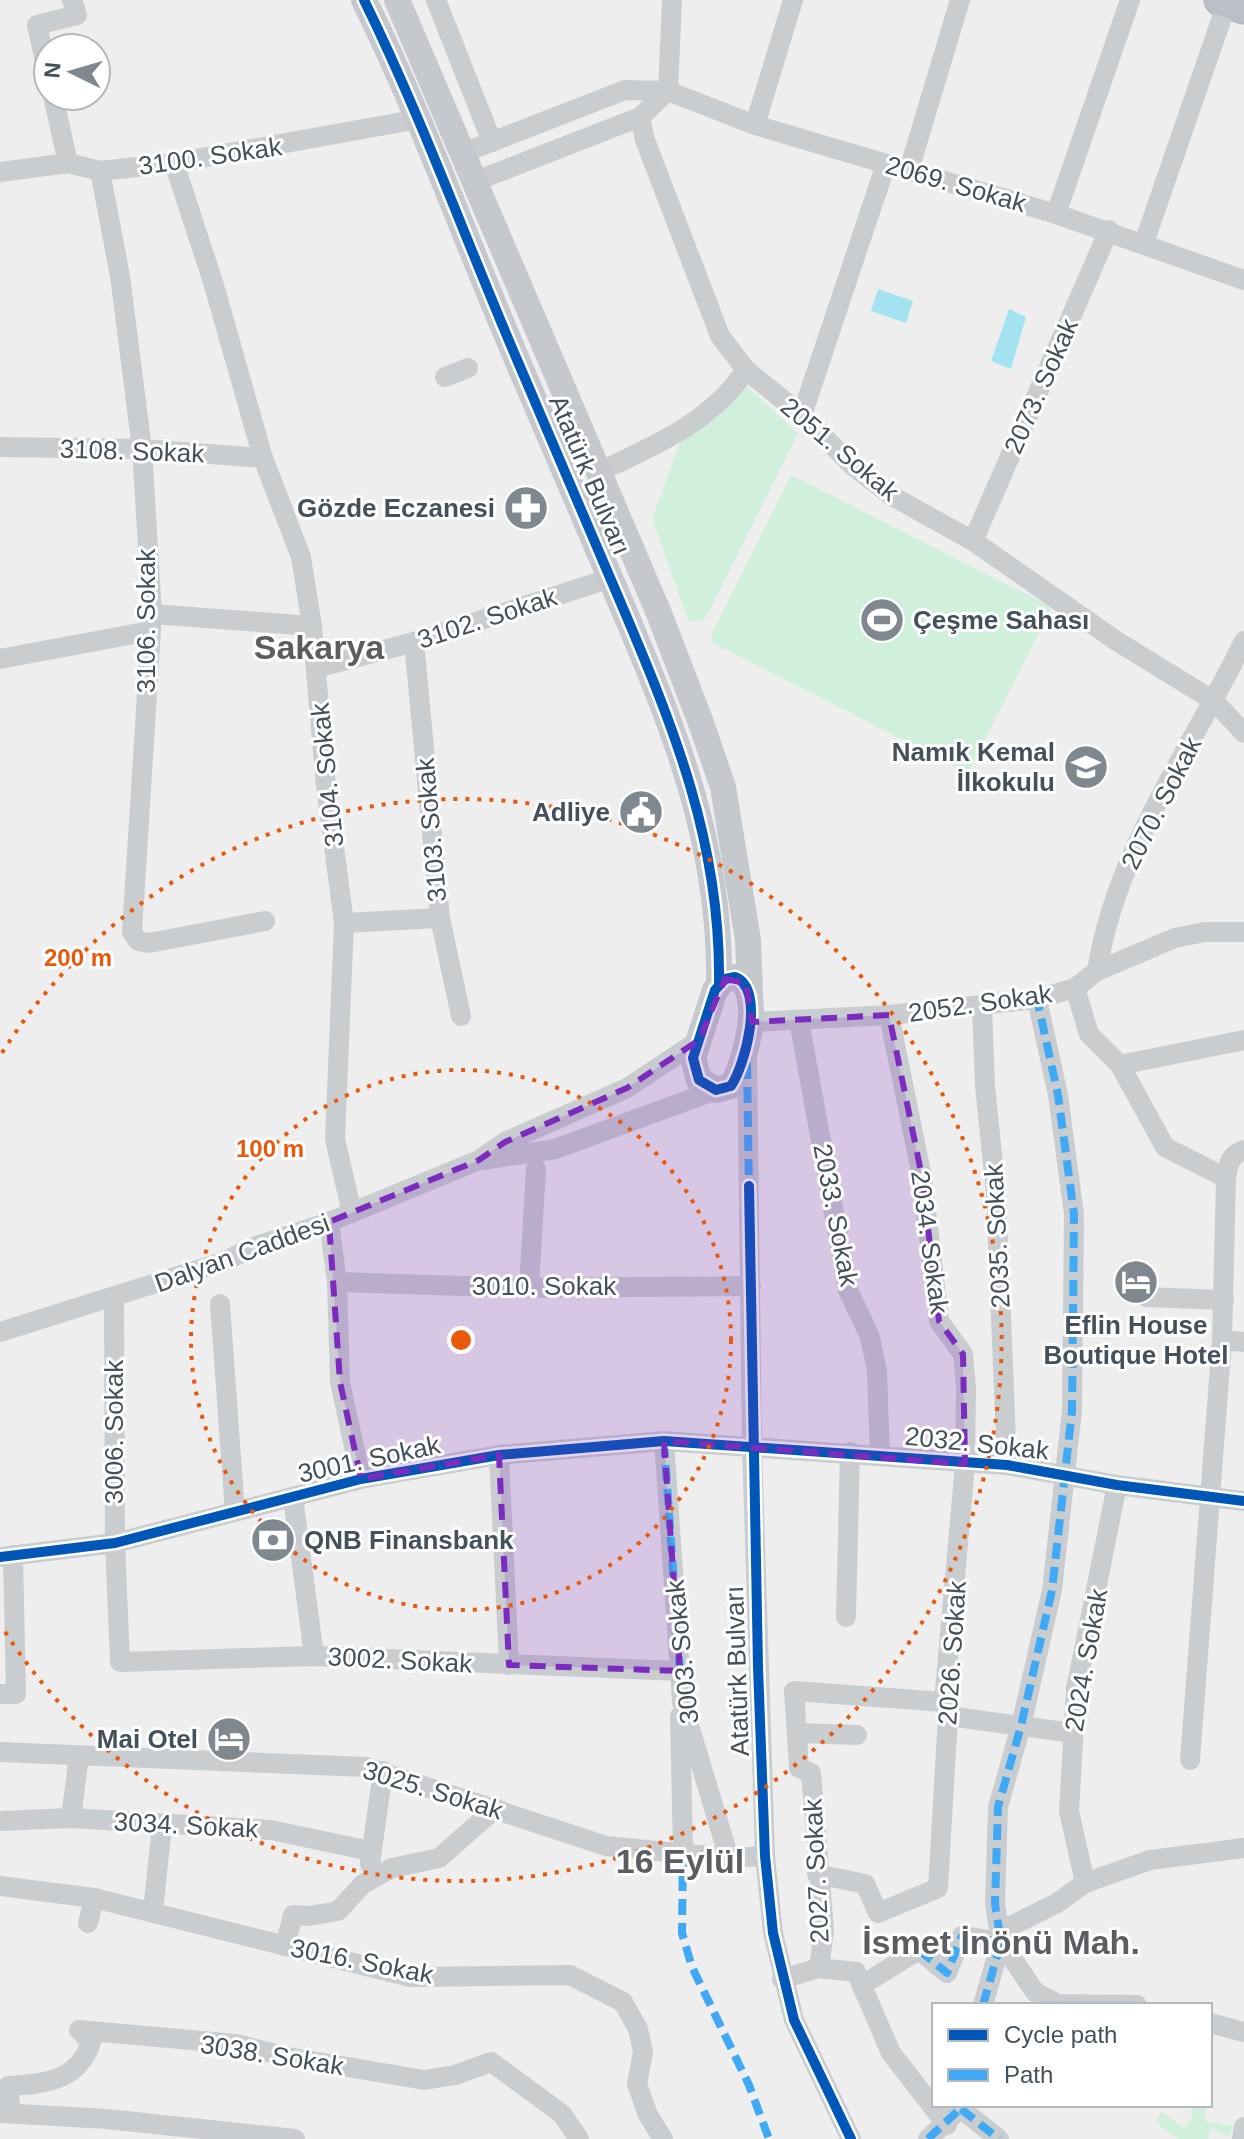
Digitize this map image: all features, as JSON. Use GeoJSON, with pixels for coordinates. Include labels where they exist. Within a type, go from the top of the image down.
{"type":"FeatureCollection","features":[{"type":"Feature","properties":{"kind":"main road","name":"Atatürk Bulvarı"},"geometry":{"type":"LineString","coordinates":[[364,0],[419,119],[674,727],[698,804],[720,927],[719,983],[699,1040],[693,1068],[699,1080],[716,1090],[731,1086],[737,1077],[748,1032],[750,993],[748,940],[723,787],[669,639],[397,0]]}},
{"type":"Feature","properties":{"kind":"main road"},"geometry":{"type":"LineString","coordinates":[[719,983],[730,977],[740,978],[750,993]]}},
{"type":"Feature","properties":{"kind":"street"},"geometry":{"type":"LineString","coordinates":[[39,32],[37,25],[77,15],[72,0]]}},
{"type":"Feature","properties":{"kind":"street"},"geometry":{"type":"LineString","coordinates":[[436,0],[492,142]]}},
{"type":"Feature","properties":{"kind":"street"},"geometry":{"type":"LineString","coordinates":[[476,181],[640,117],[668,91],[672,0]]}},
{"type":"Feature","properties":{"kind":"street"},"geometry":{"type":"LineString","coordinates":[[755,125],[793,0]]}},
{"type":"Feature","properties":{"kind":"street"},"geometry":{"type":"LineString","coordinates":[[909,170],[960,0]]}},
{"type":"Feature","properties":{"kind":"street"},"geometry":{"type":"LineString","coordinates":[[1056,214],[1130,0]]}},
{"type":"Feature","properties":{"kind":"street"},"geometry":{"type":"LineString","coordinates":[[1144,243],[1230,4]]}},
{"type":"Feature","properties":{"kind":"street"},"geometry":{"type":"LineString","coordinates":[[463,153],[625,90],[668,91]]}},
{"type":"Feature","properties":{"kind":"street","name":"2069. Sokak"},"geometry":{"type":"LineString","coordinates":[[668,91],[755,125],[1109,230],[1244,280]]}},
{"type":"Feature","properties":{"kind":"street"},"geometry":{"type":"LineString","coordinates":[[57,112],[68,163]]}},
{"type":"Feature","properties":{"kind":"street","name":"2051. Sokak"},"geometry":{"type":"LineString","coordinates":[[640,117],[645,140],[720,336],[746,370],[802,415],[852,465],[892,496],[973,541],[1115,640],[1214,701],[1244,733]]}},
{"type":"Feature","properties":{"kind":"street","name":"3100. Sokak"},"geometry":{"type":"LineString","coordinates":[[0,172],[68,163],[100,171],[174,163],[419,119]]}},
{"type":"Feature","properties":{"kind":"street","name":"3104. Sokak"},"geometry":{"type":"LineString","coordinates":[[174,163],[213,282],[263,458],[301,557],[312,626],[326,786],[344,923],[335,1139],[352,1213]]}},
{"type":"Feature","properties":{"kind":"street"},"geometry":{"type":"LineString","coordinates":[[802,415],[886,164]]}},
{"type":"Feature","properties":{"kind":"street","name":"3106. Sokak"},"geometry":{"type":"LineString","coordinates":[[100,171],[120,276],[142,449],[151,623],[134,937],[149,943],[265,921]]}},
{"type":"Feature","properties":{"kind":"street","name":"2073. Sokak"},"geometry":{"type":"LineString","coordinates":[[973,541],[1109,230]]}},
{"type":"Feature","properties":{"kind":"street"},"geometry":{"type":"LineString","coordinates":[[445,377],[468,368]]}},
{"type":"Feature","properties":{"kind":"street"},"geometry":{"type":"LineString","coordinates":[[599,472],[698,422],[722,401],[746,370]]}},
{"type":"Feature","properties":{"kind":"street","name":"3108. Sokak"},"geometry":{"type":"LineString","coordinates":[[0,447],[142,449],[263,458]]}},
{"type":"Feature","properties":{"kind":"street","name":"3102. Sokak"},"geometry":{"type":"LineString","coordinates":[[316,668],[414,642],[611,578]]}},
{"type":"Feature","properties":{"kind":"street"},"geometry":{"type":"LineString","coordinates":[[0,659],[151,623],[312,626]]}},
{"type":"Feature","properties":{"kind":"street","name":"2070. Sokak"},"geometry":{"type":"LineString","coordinates":[[1097,971],[1104,927],[1128,861],[1169,778],[1214,701],[1244,641]]}},
{"type":"Feature","properties":{"kind":"street","name":"3103. Sokak"},"geometry":{"type":"LineString","coordinates":[[414,642],[440,918],[461,1016]]}},
{"type":"Feature","properties":{"kind":"street"},"geometry":{"type":"LineString","coordinates":[[344,923],[440,918]]}},
{"type":"Feature","properties":{"kind":"street","name":"2052. Sokak"},"geometry":{"type":"LineString","coordinates":[[748,1032],[799,1020],[982,1007],[1037,999],[1075,988],[1097,971],[1188,935],[1244,932]]}},
{"type":"Feature","properties":{"kind":"street"},"geometry":{"type":"LineString","coordinates":[[1075,988],[1089,1034],[1120,1065],[1165,1147],[1226,1178]]}},
{"type":"Feature","properties":{"kind":"street"},"geometry":{"type":"LineString","coordinates":[[984,2003],[1000,1937],[995,1904],[998,1807],[1021,1726],[1052,1590],[1066,1475],[1076,1317],[1074,1214],[1058,1095],[1037,999]]}},
{"type":"Feature","properties":{"kind":"street","name":"2035. Sokak"},"geometry":{"type":"LineString","coordinates":[[982,1007],[985,1086],[996,1193],[1007,1465]]}},
{"type":"Feature","properties":{"kind":"street","name":"2034. Sokak"},"geometry":{"type":"LineString","coordinates":[[889,1015],[922,1177],[939,1321],[963,1354],[965,1464]]}},
{"type":"Feature","properties":{"kind":"street","name":"2033. Sokak"},"geometry":{"type":"LineString","coordinates":[[799,1020],[848,1290],[870,1337],[877,1371],[880,1456]]}},
{"type":"Feature","properties":{"kind":"street","name":"Atatürk Bulvarı"},"geometry":{"type":"LineString","coordinates":[[748,1032],[752,1448],[765,1856],[773,1933],[794,2020],[851,2139]]}},
{"type":"Feature","properties":{"kind":"street"},"geometry":{"type":"LineString","coordinates":[[479,1160],[505,1142],[627,1088],[687,1052],[699,1040]]}},
{"type":"Feature","properties":{"kind":"street"},"geometry":{"type":"LineString","coordinates":[[1120,1065],[1242,1047]]}},
{"type":"Feature","properties":{"kind":"street"},"geometry":{"type":"LineString","coordinates":[[479,1160],[555,1149],[716,1090]]}},
{"type":"Feature","properties":{"kind":"street"},"geometry":{"type":"LineString","coordinates":[[1190,1760],[1222,1340],[1226,1178],[1228,1164],[1235,1153],[1244,1150]]}},
{"type":"Feature","properties":{"kind":"street","name":"Dalyan Caddesi"},"geometry":{"type":"LineString","coordinates":[[0,1332],[114,1299],[329,1222],[479,1160]]}},
{"type":"Feature","properties":{"kind":"street"},"geometry":{"type":"LineString","coordinates":[[529,1288],[536,1169]]}},
{"type":"Feature","properties":{"kind":"street"},"geometry":{"type":"LineString","coordinates":[[329,1222],[337,1282],[340,1382],[361,1479]]}},
{"type":"Feature","properties":{"kind":"street","name":"3010. Sokak"},"geometry":{"type":"LineString","coordinates":[[337,1282],[529,1288],[751,1286]]}},
{"type":"Feature","properties":{"kind":"street"},"geometry":{"type":"LineString","coordinates":[[1146,1297],[1224,1300]]}},
{"type":"Feature","properties":{"kind":"street","name":"3006. Sokak"},"geometry":{"type":"LineString","coordinates":[[114,1299],[115,1543],[120,1662]]}},
{"type":"Feature","properties":{"kind":"street"},"geometry":{"type":"LineString","coordinates":[[220,1304],[235,1512]]}},
{"type":"Feature","properties":{"kind":"street"},"geometry":{"type":"LineString","coordinates":[[1222,1340],[1244,1342]]}},
{"type":"Feature","properties":{"kind":"street","name":"3001. Sokak"},"geometry":{"type":"LineString","coordinates":[[7,1556],[115,1543],[361,1479],[499,1455],[664,1441],[752,1448]]}},
{"type":"Feature","properties":{"kind":"street","name":"3003. Sokak"},"geometry":{"type":"LineString","coordinates":[[664,1441],[682,1702],[729,1858]]}},
{"type":"Feature","properties":{"kind":"street","name":"2032. Sokak"},"geometry":{"type":"LineString","coordinates":[[752,1448],[850,1452],[965,1464],[1007,1465],[1117,1485],[1244,1501]]}},
{"type":"Feature","properties":{"kind":"street"},"geometry":{"type":"LineString","coordinates":[[846,1617],[850,1452]]}},
{"type":"Feature","properties":{"kind":"street"},"geometry":{"type":"LineString","coordinates":[[499,1455],[509,1665]]}},
{"type":"Feature","properties":{"kind":"street","name":"2026. Sokak"},"geometry":{"type":"LineString","coordinates":[[817,1874],[865,1884],[878,1913],[938,1888],[946,1709],[965,1464]]}},
{"type":"Feature","properties":{"kind":"street","name":"2024. Sokak"},"geometry":{"type":"LineString","coordinates":[[1085,1883],[1069,1811],[1076,1689],[1117,1485]]}},
{"type":"Feature","properties":{"kind":"street"},"geometry":{"type":"LineString","coordinates":[[293,1497],[314,1656]]}},
{"type":"Feature","properties":{"kind":"street"},"geometry":{"type":"LineString","coordinates":[[7,1556],[8,1694]]}},
{"type":"Feature","properties":{"kind":"street","name":"3002. Sokak"},"geometry":{"type":"LineString","coordinates":[[120,1662],[314,1656],[680,1671]]}},
{"type":"Feature","properties":{"kind":"street","name":"2027. Sokak"},"geometry":{"type":"LineString","coordinates":[[819,1968],[824,1930],[811,1773],[799,1768],[794,1691],[874,1694],[946,1709]]}},
{"type":"Feature","properties":{"kind":"street"},"geometry":{"type":"LineString","coordinates":[[682,1702],[678,1743],[683,1851]]}},
{"type":"Feature","properties":{"kind":"street"},"geometry":{"type":"LineString","coordinates":[[946,1709],[1021,1726],[1073,1733]]}},
{"type":"Feature","properties":{"kind":"street"},"geometry":{"type":"LineString","coordinates":[[798,1733],[857,1735]]}},
{"type":"Feature","properties":{"kind":"street","name":"3025. Sokak"},"geometry":{"type":"LineString","coordinates":[[0,1752],[366,1767],[606,1846],[683,1851],[729,1858],[765,1856]]}},
{"type":"Feature","properties":{"kind":"street"},"geometry":{"type":"LineString","coordinates":[[71,1818],[79,1756]]}},
{"type":"Feature","properties":{"kind":"street"},"geometry":{"type":"LineString","coordinates":[[369,1880],[370,1851],[383,1771]]}},
{"type":"Feature","properties":{"kind":"street"},"geometry":{"type":"LineString","coordinates":[[285,1946],[293,1915],[309,1916],[338,1911],[369,1880],[403,1865],[439,1858],[496,1808]]}},
{"type":"Feature","properties":{"kind":"street","name":"3034. Sokak"},"geometry":{"type":"LineString","coordinates":[[0,1821],[71,1818],[162,1826],[271,1830],[370,1851]]}},
{"type":"Feature","properties":{"kind":"street"},"geometry":{"type":"LineString","coordinates":[[153,1911],[162,1826]]}},
{"type":"Feature","properties":{"kind":"street"},"geometry":{"type":"LineString","coordinates":[[862,1985],[919,1950],[947,1973],[962,1936],[1000,1937],[1085,1883],[1150,1860],[1244,1848]]}},
{"type":"Feature","properties":{"kind":"street","name":"3016. Sokak"},"geometry":{"type":"LineString","coordinates":[[0,1886],[94,1898],[153,1911],[410,1977],[570,1975],[623,2002],[638,2029],[643,2052],[637,2084],[648,2115],[663,2139]]}},
{"type":"Feature","properties":{"kind":"street"},"geometry":{"type":"LineString","coordinates":[[88,1923],[94,1898]]}},
{"type":"Feature","properties":{"kind":"street"},"geometry":{"type":"LineString","coordinates":[[1000,1937],[1035,1992],[1057,2003]]}},
{"type":"Feature","properties":{"kind":"street"},"geometry":{"type":"LineString","coordinates":[[782,1979],[819,1968],[856,1972],[891,2053],[932,2090]]}},
{"type":"Feature","properties":{"kind":"street"},"geometry":{"type":"LineString","coordinates":[[1212,2024],[1244,2032]]}},
{"type":"Feature","properties":{"kind":"street","name":"3038. Sokak"},"geometry":{"type":"LineString","coordinates":[[6,2113],[8,2086],[59,2080],[87,2055],[91,2042],[79,2030],[236,2044],[288,2057],[425,2080],[455,2075],[491,2062],[562,2114],[579,2139]]}},
{"type":"Feature","properties":{"kind":"street"},"geometry":{"type":"LineString","coordinates":[[6,2113],[107,2119],[295,2139]]}},
{"type":"Feature","properties":{"kind":"street"},"geometry":{"type":"LineString","coordinates":[[928,2139],[958,2113],[999,2139]]}},
{"type":"Feature","properties":{"kind":"street"},"geometry":{"type":"LineString","coordinates":[[1242,2139],[1244,2127]]}},
{"type":"Feature","properties":{"kind":"highlighted area"},"geometry":{"type":"Polygon","coordinates":[[[725,979],[746,983],[752,1022],[889,1015],[922,1177],[939,1321],[963,1354],[965,1464],[664,1441],[680,1671],[509,1665],[499,1455],[361,1479],[340,1382],[329,1222],[479,1160],[505,1142],[627,1088],[699,1040],[725,979]]]}},
{"type":"Feature","properties":{"kind":"green space"},"geometry":{"type":"Polygon","coordinates":[[[744,384],[798,433],[705,619],[689,622],[652,519],[683,434],[703,427],[719,416],[744,384]]]}},
{"type":"Feature","properties":{"kind":"green space","name":"Çeşme Sahası"},"geometry":{"type":"Polygon","coordinates":[[[791,475],[1052,607],[968,773],[713,643],[712,633],[791,475]]]}},
{"type":"Feature","properties":{"kind":"green space"},"geometry":{"type":"Polygon","coordinates":[[[1191,2107],[1206,2107],[1205,2121],[1234,2126],[1229,2137],[1211,2129],[1208,2139],[1179,2139],[1155,2122],[1162,2112],[1184,2128],[1192,2117],[1191,2107]]]}},
{"type":"Feature","properties":{"kind":"water"},"geometry":{"type":"Polygon","coordinates":[[[878,289],[913,301],[906,323],[871,311],[878,289]]]}},
{"type":"Feature","properties":{"kind":"water"},"geometry":{"type":"Polygon","coordinates":[[[1009,309],[1026,317],[1011,369],[991,361],[1009,309]]]}},
{"type":"Feature","properties":{"kind":"marked path"},"geometry":{"type":"LineString","coordinates":[[984,2003],[1001,1942],[995,1904],[998,1807],[1021,1726],[1052,1590],[1072,1411],[1074,1214],[1058,1095],[1037,999]]}},
{"type":"Feature","properties":{"kind":"marked path"},"geometry":{"type":"LineString","coordinates":[[747,1063],[749,1191]]}},
{"type":"Feature","properties":{"kind":"marked path"},"geometry":{"type":"LineString","coordinates":[[664,1441],[680,1671]]}},
{"type":"Feature","properties":{"kind":"marked path"},"geometry":{"type":"LineString","coordinates":[[683,1851],[682,1933],[692,1967],[749,2085],[769,2139]]}},
{"type":"Feature","properties":{"kind":"marked path"},"geometry":{"type":"LineString","coordinates":[[919,1950],[947,1973],[962,1936],[1001,1942]]}},
{"type":"Feature","properties":{"kind":"marked path"},"geometry":{"type":"LineString","coordinates":[[928,2139],[962,2107]]}},
{"type":"Feature","properties":{"kind":"marked path"},"geometry":{"type":"LineString","coordinates":[[961,2109],[999,2139]]}},
{"type":"Feature","properties":{"kind":"cycle path"},"geometry":{"type":"LineString","coordinates":[[364,0],[425,134],[676,741],[703,834],[712,882],[718,932],[719,983]]}},
{"type":"Feature","properties":{"kind":"cycle path"},"geometry":{"type":"LineString","coordinates":[[735,977],[744,984],[749,996],[750,1028],[742,1062],[731,1086],[716,1090],[699,1080],[693,1058],[715,990],[725,979],[735,977]]}},
{"type":"Feature","properties":{"kind":"cycle path"},"geometry":{"type":"LineString","coordinates":[[749,1186],[758,1667],[765,1856],[773,1933],[794,2020],[851,2139]]}},
{"type":"Feature","properties":{"kind":"cycle path"},"geometry":{"type":"LineString","coordinates":[[0,1557],[115,1543],[361,1479],[499,1455],[664,1441],[1007,1465],[1117,1485],[1244,1501]]}},
{"type":"Feature","properties":{"kind":"place","name":"Gözde Eczanesi"},"geometry":{"type":"Point","coordinates":[526,508]}},
{"type":"Feature","properties":{"kind":"place","name":"Çeşme Sahası"},"geometry":{"type":"Point","coordinates":[882,620]}},
{"type":"Feature","properties":{"kind":"place","name":"Namık Kemal İlkokulu"},"geometry":{"type":"Point","coordinates":[1086,767]}},
{"type":"Feature","properties":{"kind":"place","name":"Adliye"},"geometry":{"type":"Point","coordinates":[641,812]}},
{"type":"Feature","properties":{"kind":"place","name":"Eflin House Boutique Hotel"},"geometry":{"type":"Point","coordinates":[1136,1282]}},
{"type":"Feature","properties":{"kind":"place","name":"QNB Finansbank"},"geometry":{"type":"Point","coordinates":[273,1540]}},
{"type":"Feature","properties":{"kind":"place","name":"Mai Otel"},"geometry":{"type":"Point","coordinates":[229,1739]}},
{"type":"Feature","properties":{"kind":"district","name":"Sakarya"},"geometry":{"type":"Point","coordinates":[319,647]}},
{"type":"Feature","properties":{"kind":"district","name":"16 Eylül"},"geometry":{"type":"Point","coordinates":[680,1861]}},
{"type":"Feature","properties":{"kind":"district","name":"İsmet İnönü Mah."},"geometry":{"type":"Point","coordinates":[1001,1942]}}]}
